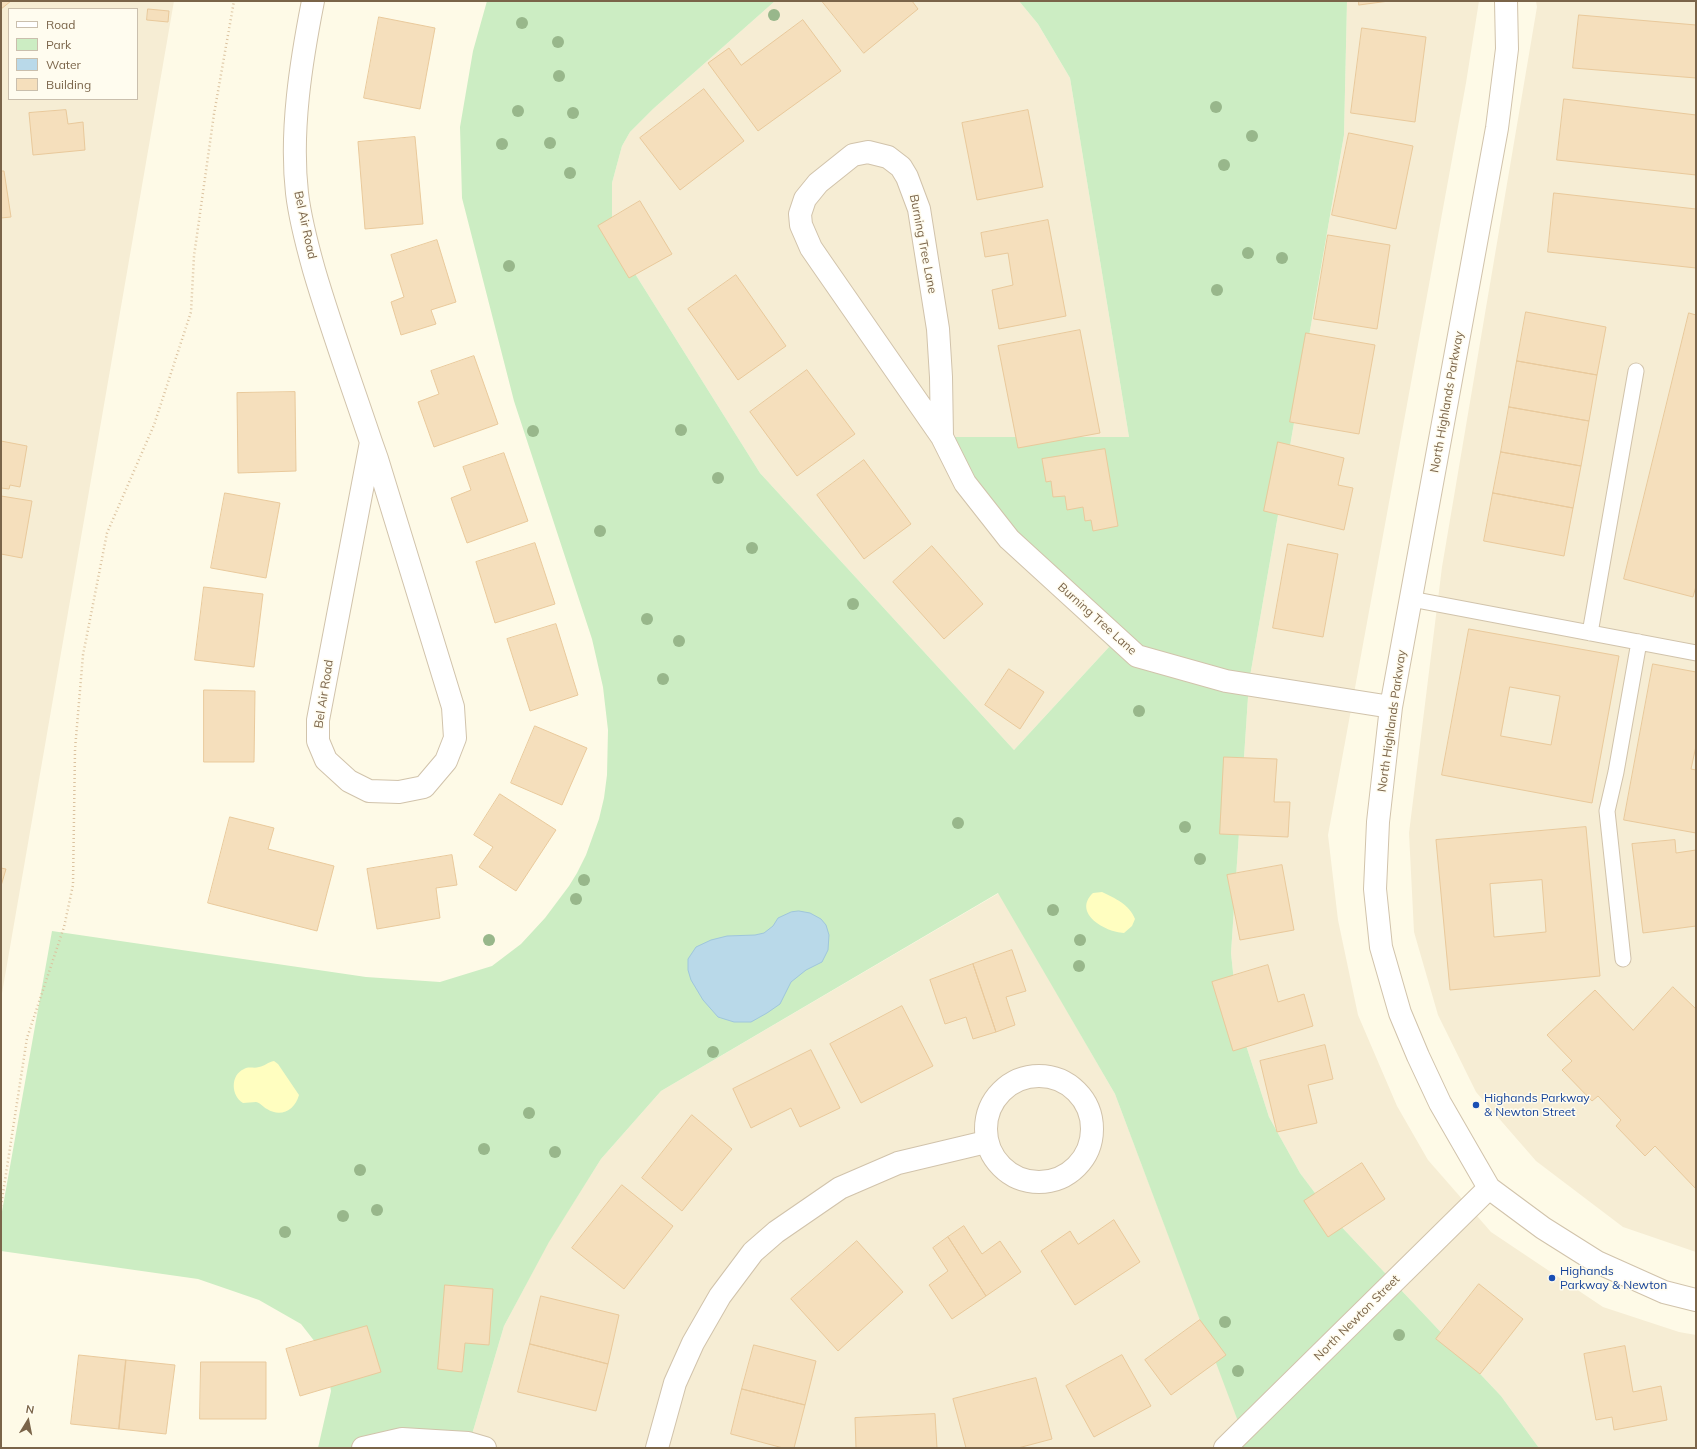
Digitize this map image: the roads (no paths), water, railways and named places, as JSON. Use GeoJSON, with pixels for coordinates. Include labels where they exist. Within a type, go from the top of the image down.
{"type":"FeatureCollection","features":[{"type":"Feature","properties":{"kind":"street","name":"Bel Air Road"},"geometry":{"type":"LineString","coordinates":[[313,1],[306,36],[295,159],[297,194],[305,237],[322,298],[371,442],[453,708],[455,738],[446,761],[424,787],[399,792],[369,791],[349,781],[326,760],[318,741],[318,720],[371,442]]}},
{"type":"Feature","properties":{"kind":"street","name":"North Highlands Parkway"},"geometry":{"type":"LineString","coordinates":[[1506,1],[1506,49],[1497,128],[1391,707],[1376,852],[1375,889],[1381,947],[1400,1013],[1418,1056],[1440,1103],[1489,1188],[1543,1228],[1597,1262],[1664,1292],[1696,1300]]}},
{"type":"Feature","properties":{"kind":"street","name":"Burning Tree Lane"},"geometry":{"type":"LineString","coordinates":[[942,437],[941,377],[938,329],[917,201],[908,177],[901,167],[893,160],[876,152],[858,153],[834,169],[812,189],[803,204],[800,214],[801,225],[806,238],[818,258],[942,437],[965,484],[1009,539],[1137,656],[1226,682],[1391,707]]}},
{"type":"Feature","properties":{"kind":"street"},"geometry":{"type":"LineString","coordinates":[[1030,1076],[1048,1076],[1065,1082],[1079,1093],[1088,1108],[1092,1125],[1090,1143],[1083,1159],[1071,1171],[1056,1180],[1038,1182],[1020,1179],[1005,1171],[993,1158],[986,1142],[986,1124],[990,1107],[1000,1092],[1014,1082],[1030,1076]]}},
{"type":"Feature","properties":{"kind":"street"},"geometry":{"type":"LineString","coordinates":[[657,1448],[675,1383],[693,1343],[720,1296],[753,1252],[776,1232],[840,1188],[898,1163],[986,1142]]}},
{"type":"Feature","properties":{"kind":"street","name":"North Newton Street"},"geometry":{"type":"LineString","coordinates":[[1226,1448],[1489,1188]]}},
{"type":"Feature","properties":{"kind":"street"},"geometry":{"type":"LineString","coordinates":[[363,1448],[402,1439],[468,1443],[485,1448]]}},
{"type":"Feature","properties":{"kind":"lane"},"geometry":{"type":"LineString","coordinates":[[1590,633],[1636,371]]}},
{"type":"Feature","properties":{"kind":"lane"},"geometry":{"type":"LineString","coordinates":[[1411,599],[1696,653]]}},
{"type":"Feature","properties":{"kind":"lane"},"geometry":{"type":"LineString","coordinates":[[1623,959],[1607,811],[1616,772],[1639,642]]}},
{"type":"Feature","properties":{"kind":"water"},"geometry":{"type":"Polygon","coordinates":[[[799,911],[810,913],[821,919],[826,925],[829,935],[828,950],[822,962],[806,970],[791,982],[780,1004],[751,1022],[734,1022],[718,1017],[703,1000],[691,980],[688,970],[688,959],[696,947],[711,940],[727,936],[755,935],[764,933],[773,926],[778,918],[791,912],[799,911]]]}},
{"type":"Feature","properties":{"kind":"place","name":"Highands Parkway & Newton Street"},"geometry":{"type":"Point","coordinates":[1476,1105]}},
{"type":"Feature","properties":{"kind":"place","name":"Highands Parkway & Newton"},"geometry":{"type":"Point","coordinates":[1552,1278]}}]}
